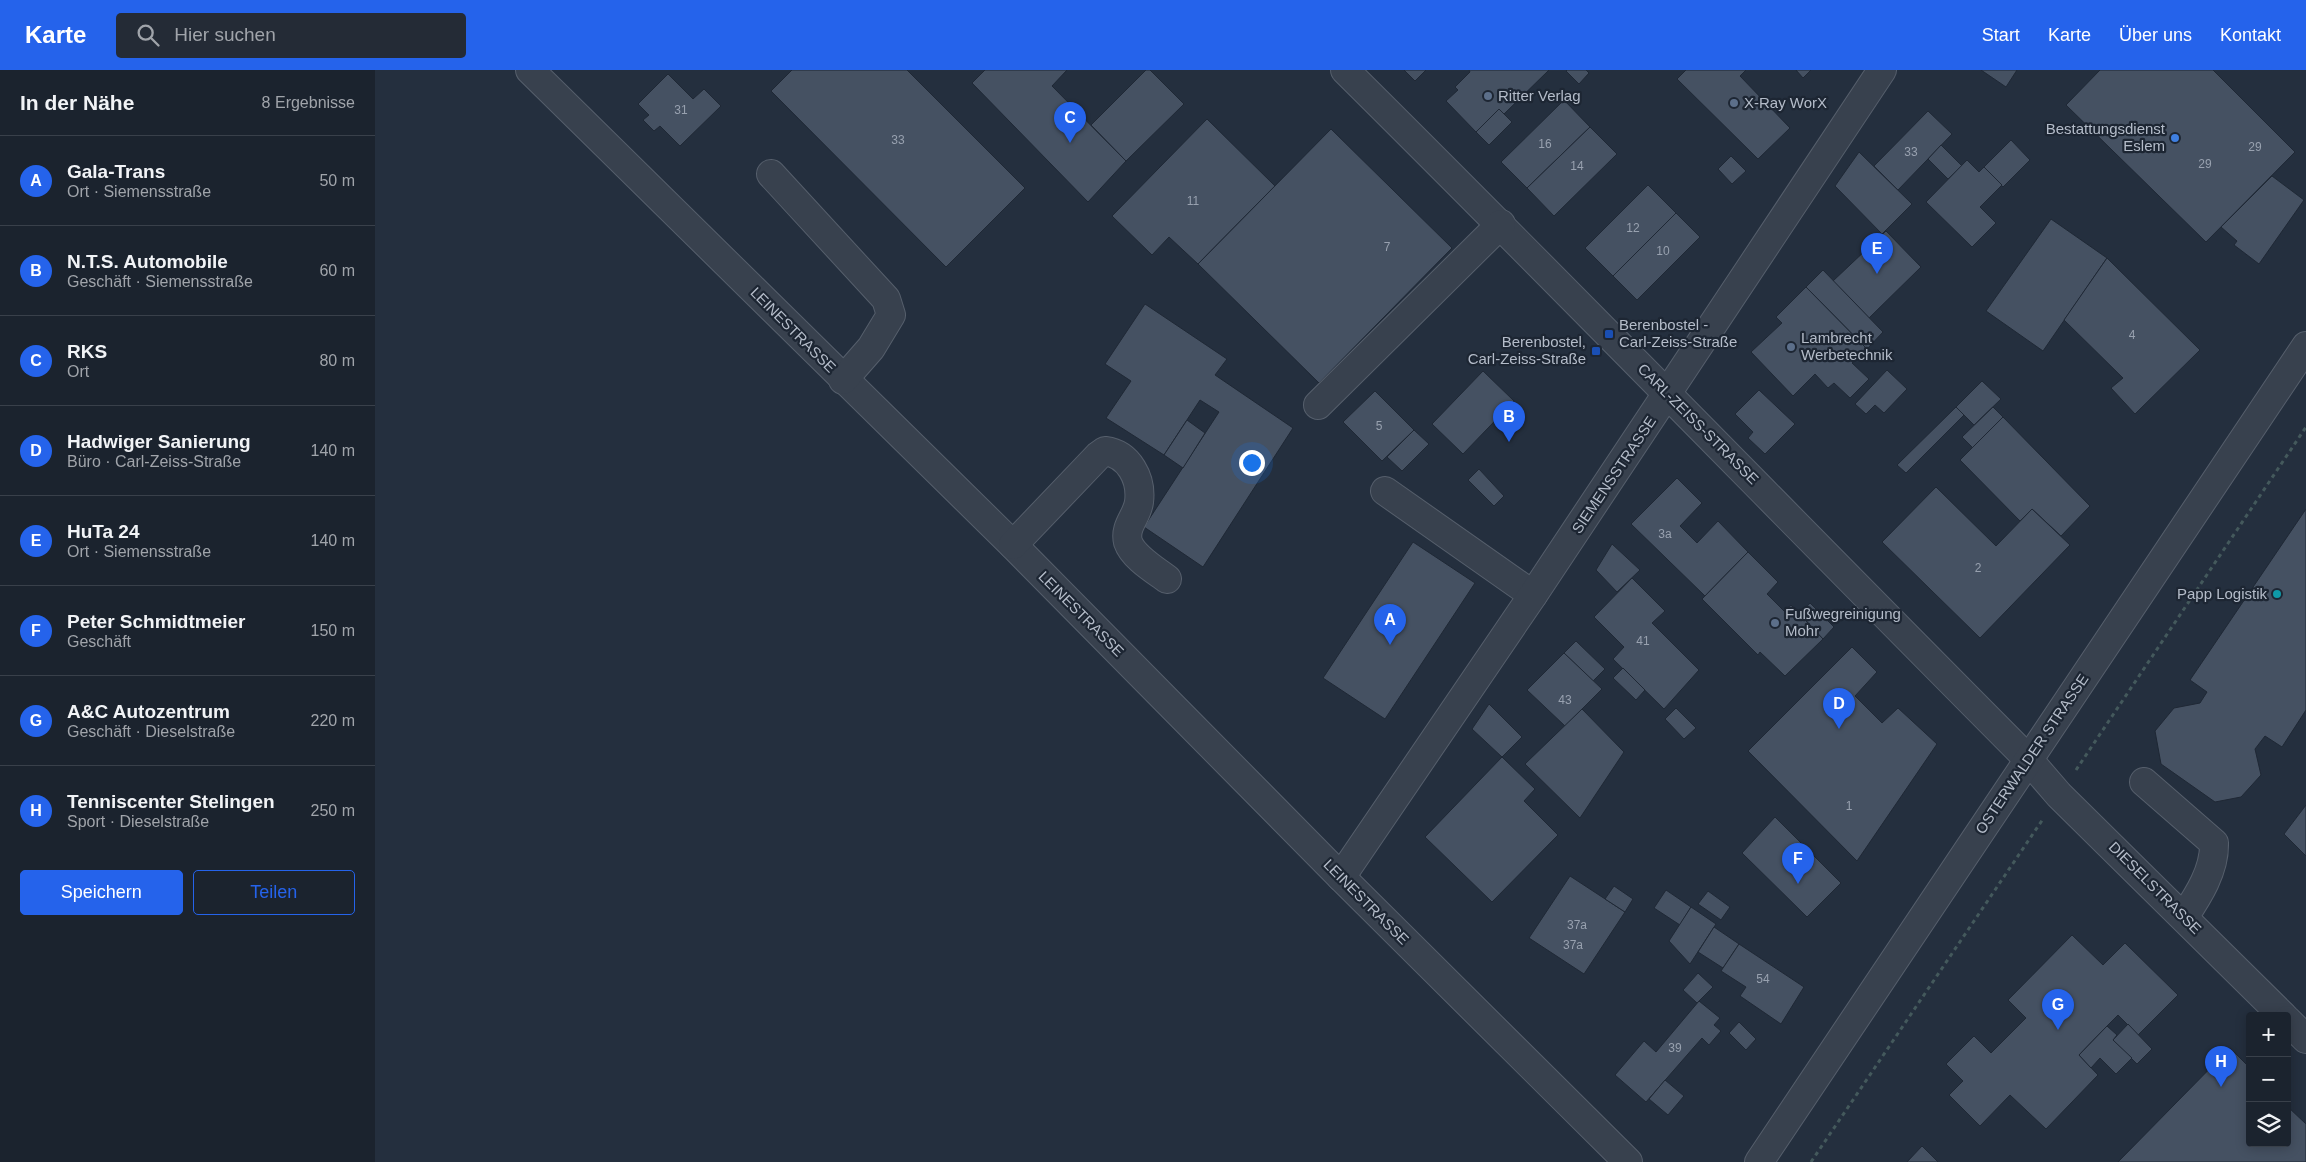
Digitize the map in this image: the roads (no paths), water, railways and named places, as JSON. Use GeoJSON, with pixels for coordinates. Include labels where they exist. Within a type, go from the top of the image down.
{"type":"FeatureCollection","features":[{"type":"Feature","properties":{"kind":"street","name":"LEINESTRASSE"},"geometry":{"type":"LineString","coordinates":[[531,70],[843,380],[1013,545],[1341,877],[1628,1162]]}},
{"type":"Feature","properties":{"kind":"street","name":"CARL-ZEISS-STRASSE"},"geometry":{"type":"LineString","coordinates":[[1345,70],[1501,224],[2028,759]]}},
{"type":"Feature","properties":{"kind":"street","name":"SIEMENSSTRASSE"},"geometry":{"type":"LineString","coordinates":[[1341,877],[1533,595],[1882,70]]}},
{"type":"Feature","properties":{"kind":"street"},"geometry":{"type":"LineString","coordinates":[[771,174],[886,298],[891,315],[871,348],[843,380]]}},
{"type":"Feature","properties":{"kind":"street"},"geometry":{"type":"LineString","coordinates":[[1318,405],[1501,224]]}},
{"type":"Feature","properties":{"kind":"street","name":"OSTERWALDER STRASSE"},"geometry":{"type":"LineString","coordinates":[[1759,1162],[2306,346]]}},
{"type":"Feature","properties":{"kind":"street"},"geometry":{"type":"LineString","coordinates":[[1013,545],[1098,456],[1105,451],[1116,452],[1126,459],[1139,485],[1139,504],[1127,531],[1129,544],[1141,558],[1167,579]]}},
{"type":"Feature","properties":{"kind":"street"},"geometry":{"type":"LineString","coordinates":[[1385,491],[1533,595]]}},
{"type":"Feature","properties":{"kind":"street","name":"DIESELSTRASSE"},"geometry":{"type":"LineString","coordinates":[[2028,759],[2059,796],[2279,1012]]}},
{"type":"Feature","properties":{"kind":"street"},"geometry":{"type":"LineString","coordinates":[[2144,782],[2214,843],[2214,855],[2199,895],[2184,917]]}},
{"type":"Feature","properties":{"kind":"street"},"geometry":{"type":"LineString","coordinates":[[2291,1024],[2306,1039]]}},
{"type":"Feature","properties":{"kind":"place","name":"Ritter Verlag"},"geometry":{"type":"Point","coordinates":[1488,96]}},
{"type":"Feature","properties":{"kind":"place","name":"X-Ray WorX"},"geometry":{"type":"Point","coordinates":[1734,103]}},
{"type":"Feature","properties":{"kind":"place","name":"Bestattungsdienst Eslem"},"geometry":{"type":"Point","coordinates":[2175,138]}},
{"type":"Feature","properties":{"kind":"place","name":"RKS"},"geometry":{"type":"Point","coordinates":[1070,143]}},
{"type":"Feature","properties":{"kind":"place","name":"HuTa 24"},"geometry":{"type":"Point","coordinates":[1877,274]}},
{"type":"Feature","properties":{"kind":"place","name":"Berenbostel - Carl-Zeiss-Straße"},"geometry":{"type":"Point","coordinates":[1609,334]}},
{"type":"Feature","properties":{"kind":"place","name":"Lambrecht Werbetechnik"},"geometry":{"type":"Point","coordinates":[1791,347]}},
{"type":"Feature","properties":{"kind":"place","name":"Berenbostel, Carl-Zeiss-Straße"},"geometry":{"type":"Point","coordinates":[1596,351]}},
{"type":"Feature","properties":{"kind":"place","name":"N.T.S. Automobile"},"geometry":{"type":"Point","coordinates":[1509,442]}},
{"type":"Feature","properties":{"kind":"place","name":"Papp Logistik"},"geometry":{"type":"Point","coordinates":[2277,594]}},
{"type":"Feature","properties":{"kind":"place","name":"Fußwegreinigung Mohr"},"geometry":{"type":"Point","coordinates":[1775,623]}},
{"type":"Feature","properties":{"kind":"place","name":"Gala-Trans"},"geometry":{"type":"Point","coordinates":[1390,645]}},
{"type":"Feature","properties":{"kind":"place","name":"Hadwiger Sanierung"},"geometry":{"type":"Point","coordinates":[1839,729]}},
{"type":"Feature","properties":{"kind":"place","name":"Peter Schmidtmeier"},"geometry":{"type":"Point","coordinates":[1798,884]}},
{"type":"Feature","properties":{"kind":"place","name":"A&C Autozentrum"},"geometry":{"type":"Point","coordinates":[2058,1030]}},
{"type":"Feature","properties":{"kind":"place","name":"Tenniscenter Stelingen"},"geometry":{"type":"Point","coordinates":[2221,1087]}}]}
